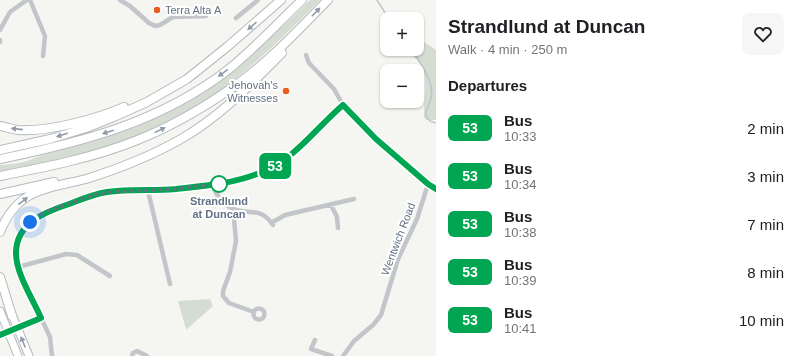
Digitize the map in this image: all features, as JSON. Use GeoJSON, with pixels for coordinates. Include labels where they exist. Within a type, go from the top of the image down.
{"type":"FeatureCollection","features":[{"type":"Feature","properties":{"kind":"highway"},"geometry":{"type":"LineString","coordinates":[[0,150],[50,139],[86,128],[147,102],[187,79],[281,0]]}},
{"type":"Feature","properties":{"kind":"highway"},"geometry":{"type":"LineString","coordinates":[[0,159],[88,139],[137,122],[165,109],[202,88],[228,69],[253,48],[302,0]]}},
{"type":"Feature","properties":{"kind":"highway"},"geometry":{"type":"LineString","coordinates":[[0,176],[90,156],[157,132],[199,110],[259,67],[328,0]]}},
{"type":"Feature","properties":{"kind":"highway"},"geometry":{"type":"LineString","coordinates":[[0,232],[11,212],[31,195],[86,179],[155,153],[201,126],[224,108],[296,38],[304,24]]}},
{"type":"Feature","properties":{"kind":"highway"},"geometry":{"type":"LineString","coordinates":[[0,126],[18,130],[43,129],[80,122],[121,109],[160,91],[209,62]]}},
{"type":"Feature","properties":{"kind":"highway"},"geometry":{"type":"LineString","coordinates":[[0,194],[125,165]]}},
{"type":"Feature","properties":{"kind":"highway"},"geometry":{"type":"LineString","coordinates":[[0,277],[12,316]]}},
{"type":"Feature","properties":{"kind":"main road"},"geometry":{"type":"LineString","coordinates":[[0,282],[12,316],[29,356]]}},
{"type":"Feature","properties":{"kind":"main road"},"geometry":{"type":"LineString","coordinates":[[0,311],[18,356]]}},
{"type":"Feature","properties":{"kind":"street"},"geometry":{"type":"LineString","coordinates":[[0,30],[10,12],[29,0],[45,36],[43,56]]}},
{"type":"Feature","properties":{"kind":"street"},"geometry":{"type":"LineString","coordinates":[[120,0],[154,26],[160,25],[173,16],[206,16]]}},
{"type":"Feature","properties":{"kind":"street"},"geometry":{"type":"LineString","coordinates":[[236,18],[258,0]]}},
{"type":"Feature","properties":{"kind":"street"},"geometry":{"type":"LineString","coordinates":[[306,55],[309,63],[334,89],[343,105],[376,139],[428,184],[436,189]]}},
{"type":"Feature","properties":{"kind":"street"},"geometry":{"type":"LineString","coordinates":[[52,356],[50,337],[18,267],[16,253],[18,240],[25,228],[36,218],[45,212],[93,195],[108,192],[148,191],[213,185],[241,179],[270,170],[301,147],[343,105]]}},
{"type":"Feature","properties":{"kind":"street","name":"Wentwich Road"},"geometry":{"type":"LineString","coordinates":[[343,356],[354,341],[381,316],[398,259],[417,219],[428,184]]}},
{"type":"Feature","properties":{"kind":"street"},"geometry":{"type":"LineString","coordinates":[[213,185],[216,193],[228,207],[235,211],[262,214],[267,217],[272,224],[285,215],[354,199]]}},
{"type":"Feature","properties":{"kind":"street"},"geometry":{"type":"LineString","coordinates":[[148,191],[170,284]]}},
{"type":"Feature","properties":{"kind":"street"},"geometry":{"type":"LineString","coordinates":[[331,205],[337,217],[338,228]]}},
{"type":"Feature","properties":{"kind":"street"},"geometry":{"type":"LineString","coordinates":[[235,211],[234,219],[236,241],[230,272],[223,291],[223,296],[229,303],[254,312]]}},
{"type":"Feature","properties":{"kind":"street"},"geometry":{"type":"LineString","coordinates":[[18,267],[66,254],[72,254],[77,255],[110,276]]}},
{"type":"Feature","properties":{"kind":"street"},"geometry":{"type":"LineString","coordinates":[[0,335],[41,318]]}},
{"type":"Feature","properties":{"kind":"street"},"geometry":{"type":"LineString","coordinates":[[314,340],[311,349],[332,356]]}},
{"type":"Feature","properties":{"kind":"street"},"geometry":{"type":"LineString","coordinates":[[132,356],[133,353],[137,351],[147,356]]}},
{"type":"Feature","properties":{"kind":"shaded area"},"geometry":{"type":"Polygon","coordinates":[[[310,0],[320,0],[276,44],[229,84],[203,102],[176,117],[120,142],[61,159],[0,172],[0,165],[24,162],[43,155],[111,136],[170,112],[207,90],[248,59],[310,0]]]}},
{"type":"Feature","properties":{"kind":"shaded area"},"geometry":{"type":"Polygon","coordinates":[[[424,42],[436,50],[436,120],[426,120],[424,117],[426,82],[424,64],[419,64],[412,56],[424,56],[424,42]]]}},
{"type":"Feature","properties":{"kind":"shaded area"},"geometry":{"type":"Polygon","coordinates":[[[210,299],[213,306],[186,329],[178,301],[210,299]]]}},
{"type":"Feature","properties":{"kind":"waterway"},"geometry":{"type":"LineString","coordinates":[[377,0],[385,12]]}},
{"type":"Feature","properties":{"kind":"waterway"},"geometry":{"type":"LineString","coordinates":[[416,56],[426,72],[431,85],[432,92],[426,116],[430,121],[436,123]]}},
{"type":"Feature","properties":{"kind":"bus line","name":"53"},"geometry":{"type":"LineString","coordinates":[[0,335],[41,318],[21,275],[16,260],[16,247],[18,240],[30,222],[45,212],[93,195],[108,192],[148,191],[213,185],[241,179],[270,170],[301,147],[343,105],[376,139],[428,184],[436,189]]}},
{"type":"Feature","properties":{"kind":"place","name":"Terra Alta A"},"geometry":{"type":"Point","coordinates":[157,10]}},
{"type":"Feature","properties":{"kind":"place","name":"Jehovah's Witnesses"},"geometry":{"type":"Point","coordinates":[286,91]}},
{"type":"Feature","properties":{"kind":"place","name":"Strandlund at Duncan"},"geometry":{"type":"Point","coordinates":[219,184]}},
{"type":"Feature","properties":{"kind":"route"},"geometry":{"type":"LineString","coordinates":[[30,222],[45,212],[93,195],[108,192],[148,191],[219,184]]}}]}
